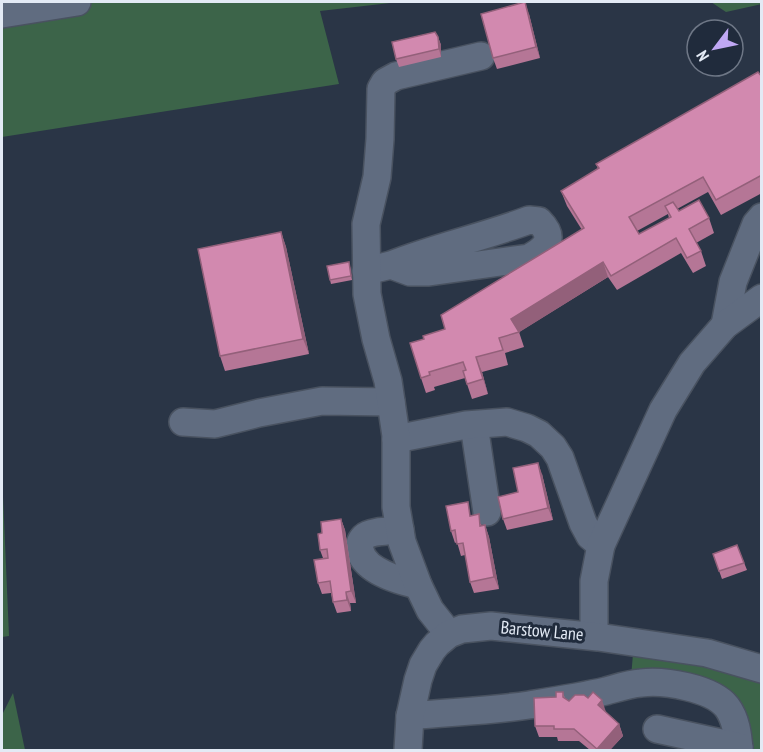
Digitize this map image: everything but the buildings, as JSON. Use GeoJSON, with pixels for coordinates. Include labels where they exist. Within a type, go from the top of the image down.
{"type":"FeatureCollection","features":[{"type":"Feature","properties":{"kind":"street"},"geometry":{"type":"LineString","coordinates":[[2,14],[77,2]]}},
{"type":"Feature","properties":{"kind":"street"},"geometry":{"type":"LineString","coordinates":[[408,750],[410,716],[423,664],[432,650],[450,634],[430,610],[402,542],[396,507],[396,439],[391,402],[367,294],[379,268],[366,224],[377,177],[381,89],[385,82],[396,76],[481,56]]}},
{"type":"Feature","properties":{"kind":"street"},"geometry":{"type":"LineString","coordinates":[[725,325],[733,282],[756,224],[762,217]]}},
{"type":"Feature","properties":{"kind":"street"},"geometry":{"type":"LineString","coordinates":[[530,220],[538,220],[547,229],[546,245],[529,258],[429,272],[379,268],[530,220]]}},
{"type":"Feature","properties":{"kind":"street"},"geometry":{"type":"LineString","coordinates":[[594,636],[594,581],[601,545],[663,410],[692,363],[725,325],[762,298]]}},
{"type":"Feature","properties":{"kind":"street"},"geometry":{"type":"LineString","coordinates":[[183,422],[215,424],[322,401],[391,402]]}},
{"type":"Feature","properties":{"kind":"street"},"geometry":{"type":"LineString","coordinates":[[396,439],[474,424],[507,422],[539,434],[553,447],[560,458],[583,524],[590,536],[601,545]]}},
{"type":"Feature","properties":{"kind":"street"},"geometry":{"type":"LineString","coordinates":[[474,424],[487,512]]}},
{"type":"Feature","properties":{"kind":"street"},"geometry":{"type":"LineString","coordinates":[[400,530],[370,534],[363,538],[360,544],[361,554],[367,563],[397,581],[418,585]]}},
{"type":"Feature","properties":{"kind":"street","name":"Barstow Lane"},"geometry":{"type":"LineString","coordinates":[[450,634],[462,629],[490,626],[594,636],[707,653],[762,669]]}},
{"type":"Feature","properties":{"kind":"street"},"geometry":{"type":"LineString","coordinates":[[410,716],[527,705],[642,682],[658,682],[692,689],[722,702],[733,718],[739,749],[657,729]]}},
{"type":"Feature","properties":{"kind":"green space"},"geometry":{"type":"Polygon","coordinates":[[[2,2],[399,2],[320,11],[339,84],[2,137],[2,2]]]}},
{"type":"Feature","properties":{"kind":"green space"},"geometry":{"type":"Polygon","coordinates":[[[711,2],[761,2],[762,4],[726,12],[711,2]]]}},
{"type":"Feature","properties":{"kind":"green space"},"geometry":{"type":"Polygon","coordinates":[[[2,473],[9,636],[2,637],[2,473]]]}},
{"type":"Feature","properties":{"kind":"green space"},"geometry":{"type":"Polygon","coordinates":[[[633,654],[702,666],[761,681],[761,750],[747,750],[740,716],[631,677],[633,654]]]}},
{"type":"Feature","properties":{"kind":"green space"},"geometry":{"type":"Polygon","coordinates":[[[13,693],[25,750],[2,750],[2,715],[13,693]]]}}]}
